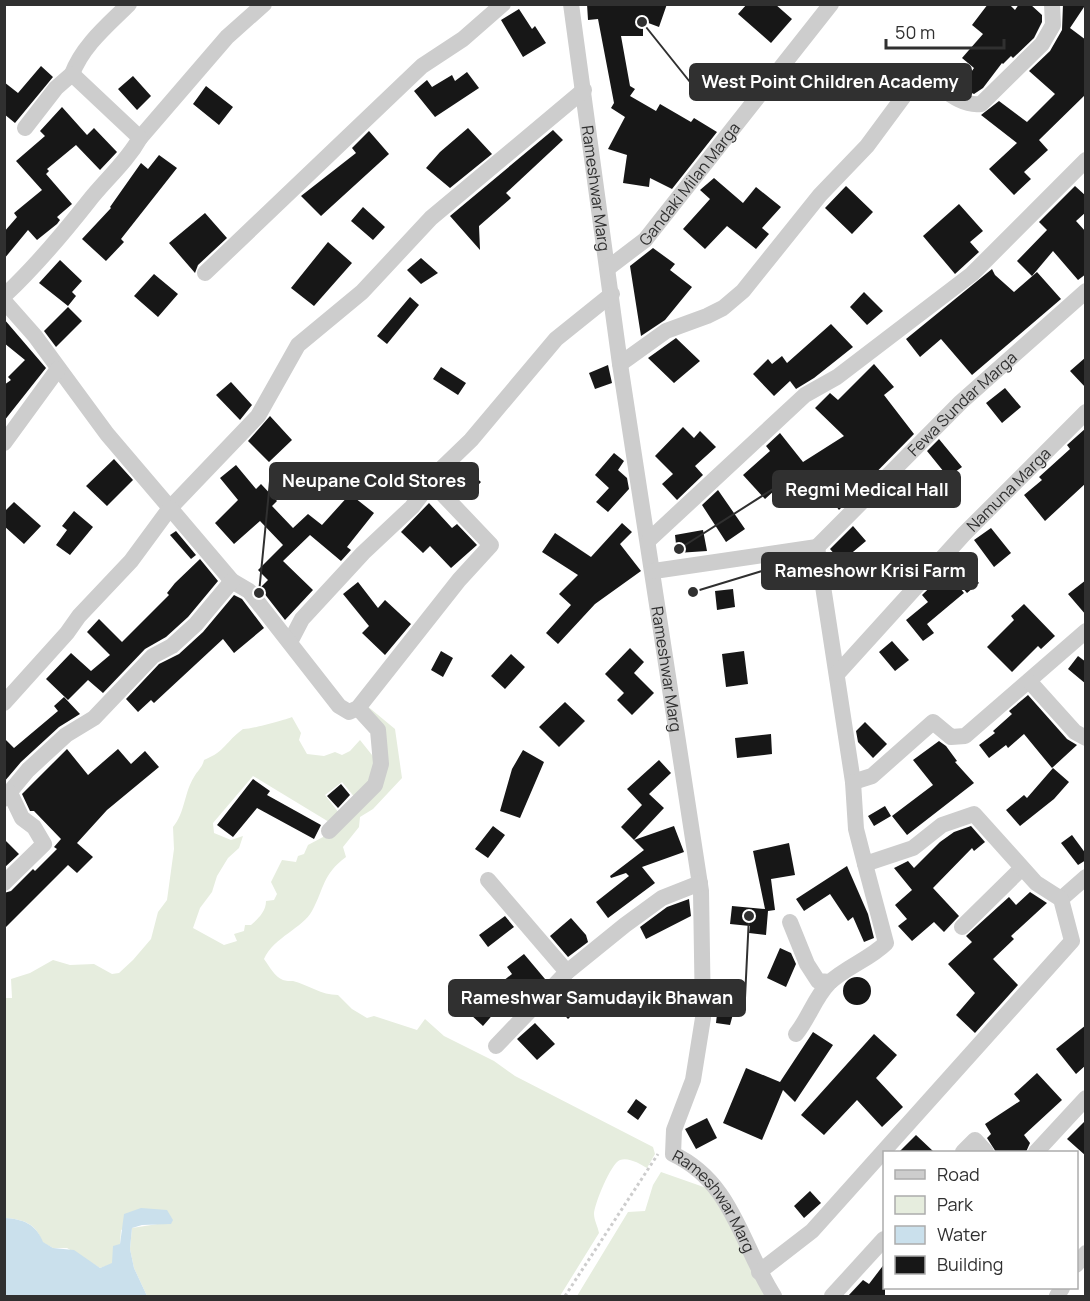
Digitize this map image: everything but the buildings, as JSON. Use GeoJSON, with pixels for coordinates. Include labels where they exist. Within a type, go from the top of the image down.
{"type":"FeatureCollection","features":[{"type":"Feature","properties":{"kind":"street"},"geometry":{"type":"LineString","coordinates":[[25,128],[56,88],[72,74],[76,63],[97,35],[129,4]]}},
{"type":"Feature","properties":{"kind":"street"},"geometry":{"type":"LineString","coordinates":[[264,4],[227,37],[140,138],[132,153],[28,273],[6,304],[107,434],[232,581],[249,591],[273,625],[290,642],[339,706],[349,712],[358,708],[459,580],[491,545],[432,483]]}},
{"type":"Feature","properties":{"kind":"street"},"geometry":{"type":"LineString","coordinates":[[205,273],[422,66],[463,39],[503,4]]}},
{"type":"Feature","properties":{"kind":"street","name":"Rameshwar Marg"},"geometry":{"type":"LineString","coordinates":[[571,4],[620,364],[654,571],[700,882],[703,1018],[693,1080],[674,1130],[673,1154],[692,1163],[718,1187],[759,1272],[774,1296]]}},
{"type":"Feature","properties":{"kind":"street","name":"Gandaki Milan Marga"},"geometry":{"type":"LineString","coordinates":[[608,268],[645,240],[831,4]]}},
{"type":"Feature","properties":{"kind":"street"},"geometry":{"type":"LineString","coordinates":[[620,364],[666,332],[723,308],[743,291],[820,195],[867,146],[918,77],[925,77],[961,101],[972,105],[981,104],[1042,44],[1053,25],[1052,4]]}},
{"type":"Feature","properties":{"kind":"street"},"geometry":{"type":"LineString","coordinates":[[72,74],[140,138]]}},
{"type":"Feature","properties":{"kind":"street"},"geometry":{"type":"LineString","coordinates":[[4,703],[68,633],[79,616],[131,561],[170,508],[258,416],[298,345],[362,292],[431,218],[584,90]]}},
{"type":"Feature","properties":{"kind":"street"},"geometry":{"type":"LineString","coordinates":[[649,540],[805,395],[837,377],[972,274],[1086,160]]}},
{"type":"Feature","properties":{"kind":"street","name":"Fewa Sundar Marga"},"geometry":{"type":"LineString","coordinates":[[817,547],[961,402],[1086,291]]}},
{"type":"Feature","properties":{"kind":"street"},"geometry":{"type":"LineString","coordinates":[[290,642],[302,619],[363,553],[404,516],[442,468],[471,440],[555,339],[612,294]]}},
{"type":"Feature","properties":{"kind":"street"},"geometry":{"type":"LineString","coordinates":[[4,443],[58,369]]}},
{"type":"Feature","properties":{"kind":"street","name":"Namuna Marga"},"geometry":{"type":"LineString","coordinates":[[837,674],[964,534],[1086,412]]}},
{"type":"Feature","properties":{"kind":"street"},"geometry":{"type":"LineString","coordinates":[[654,571],[817,547],[853,782],[856,829],[886,943],[875,953],[830,982],[796,1034]]}},
{"type":"Feature","properties":{"kind":"street"},"geometry":{"type":"LineString","coordinates":[[4,883],[44,844],[34,827],[22,818],[7,796],[28,770],[66,735],[94,718],[153,656],[172,646],[196,624],[232,581]]}},
{"type":"Feature","properties":{"kind":"street"},"geometry":{"type":"LineString","coordinates":[[853,782],[872,776],[933,722],[951,737],[965,736],[1030,682],[1086,631]]}},
{"type":"Feature","properties":{"kind":"street"},"geometry":{"type":"LineString","coordinates":[[1030,682],[1075,732],[1086,738]]}},
{"type":"Feature","properties":{"kind":"street"},"geometry":{"type":"LineString","coordinates":[[329,831],[375,785],[381,764],[378,730],[358,708]]}},
{"type":"Feature","properties":{"kind":"street"},"geometry":{"type":"LineString","coordinates":[[865,864],[913,849],[942,825],[974,814],[1036,883],[1061,899],[1072,941],[884,1151]]}},
{"type":"Feature","properties":{"kind":"street"},"geometry":{"type":"LineString","coordinates":[[962,927],[1022,868]]}},
{"type":"Feature","properties":{"kind":"street"},"geometry":{"type":"LineString","coordinates":[[1061,899],[1086,877]]}},
{"type":"Feature","properties":{"kind":"street"},"geometry":{"type":"LineString","coordinates":[[488,880],[567,972]]}},
{"type":"Feature","properties":{"kind":"street"},"geometry":{"type":"LineString","coordinates":[[496,1046],[567,972],[662,898],[700,882]]}},
{"type":"Feature","properties":{"kind":"street"},"geometry":{"type":"LineString","coordinates":[[790,922],[807,964],[818,981],[830,982]]}},
{"type":"Feature","properties":{"kind":"street"},"geometry":{"type":"LineString","coordinates":[[1037,1151],[1086,1098]]}},
{"type":"Feature","properties":{"kind":"street"},"geometry":{"type":"LineString","coordinates":[[964,1151],[975,1140],[985,1151]]}},
{"type":"Feature","properties":{"kind":"street"},"geometry":{"type":"LineString","coordinates":[[759,1272],[812,1231],[883,1152]]}},
{"type":"Feature","properties":{"kind":"street"},"geometry":{"type":"LineString","coordinates":[[831,1296],[883,1241]]}},
{"type":"Feature","properties":{"kind":"path"},"geometry":{"type":"LineString","coordinates":[[565,1296],[674,1130]]}},
{"type":"Feature","properties":{"kind":"green space"},"geometry":{"type":"Polygon","coordinates":[[[366,705],[395,729],[402,778],[373,809],[360,817],[359,827],[343,847],[346,857],[328,876],[308,917],[274,945],[264,959],[280,979],[338,995],[352,1009],[367,1018],[374,1016],[417,1030],[425,1019],[444,1036],[494,1061],[515,1076],[653,1147],[655,1154],[647,1168],[634,1161],[623,1159],[612,1168],[595,1209],[594,1216],[599,1233],[560,1296],[147,1296],[134,1268],[130,1249],[132,1228],[164,1223],[167,1210],[121,1230],[120,1244],[112,1264],[100,1268],[67,1248],[53,1248],[42,1242],[37,1231],[28,1224],[5,1218],[4,998],[12,998],[11,979],[30,973],[53,960],[70,965],[94,964],[112,974],[119,973],[133,960],[151,939],[158,912],[167,900],[174,849],[173,827],[180,816],[191,783],[204,760],[221,750],[243,729],[292,717],[301,733],[299,740],[307,754],[324,756],[335,752],[342,755],[350,751],[360,740],[376,760],[377,773],[356,799],[342,782],[325,795],[339,813],[329,822],[253,776],[213,823],[214,833],[231,840],[243,836],[239,848],[228,858],[217,876],[212,892],[200,908],[193,928],[224,945],[237,941],[234,934],[244,931],[245,925],[251,925],[257,920],[266,901],[274,900],[277,894],[271,882],[282,860],[296,862],[298,856],[304,854],[308,845],[323,837],[384,778],[366,705]]]}},
{"type":"Feature","properties":{"kind":"green space"},"geometry":{"type":"Polygon","coordinates":[[[661,1172],[715,1191],[767,1296],[577,1296],[628,1212],[645,1211],[653,1185],[661,1172]]]}},
{"type":"Feature","properties":{"kind":"water"},"geometry":{"type":"Polygon","coordinates":[[[141,1208],[167,1210],[173,1220],[171,1224],[142,1225],[132,1228],[130,1249],[134,1268],[147,1296],[5,1296],[5,1218],[28,1224],[37,1231],[43,1242],[53,1248],[74,1250],[100,1268],[112,1263],[113,1246],[120,1244],[124,1214],[141,1208]]]}},
{"type":"Feature","properties":{"kind":"place","name":"West Point Children Academy"},"geometry":{"type":"Point","coordinates":[642,22]}},
{"type":"Feature","properties":{"kind":"place","name":"Regmi Medical Hall"},"geometry":{"type":"Point","coordinates":[679,549]}},
{"type":"Feature","properties":{"kind":"place","name":"Rameshowr Krisi Farm"},"geometry":{"type":"Point","coordinates":[693,592]}},
{"type":"Feature","properties":{"kind":"place","name":"Neupane Cold Stores"},"geometry":{"type":"Point","coordinates":[259,593]}},
{"type":"Feature","properties":{"kind":"place","name":"Rameshwar Samudayik Bhawan"},"geometry":{"type":"Point","coordinates":[749,916]}}]}
